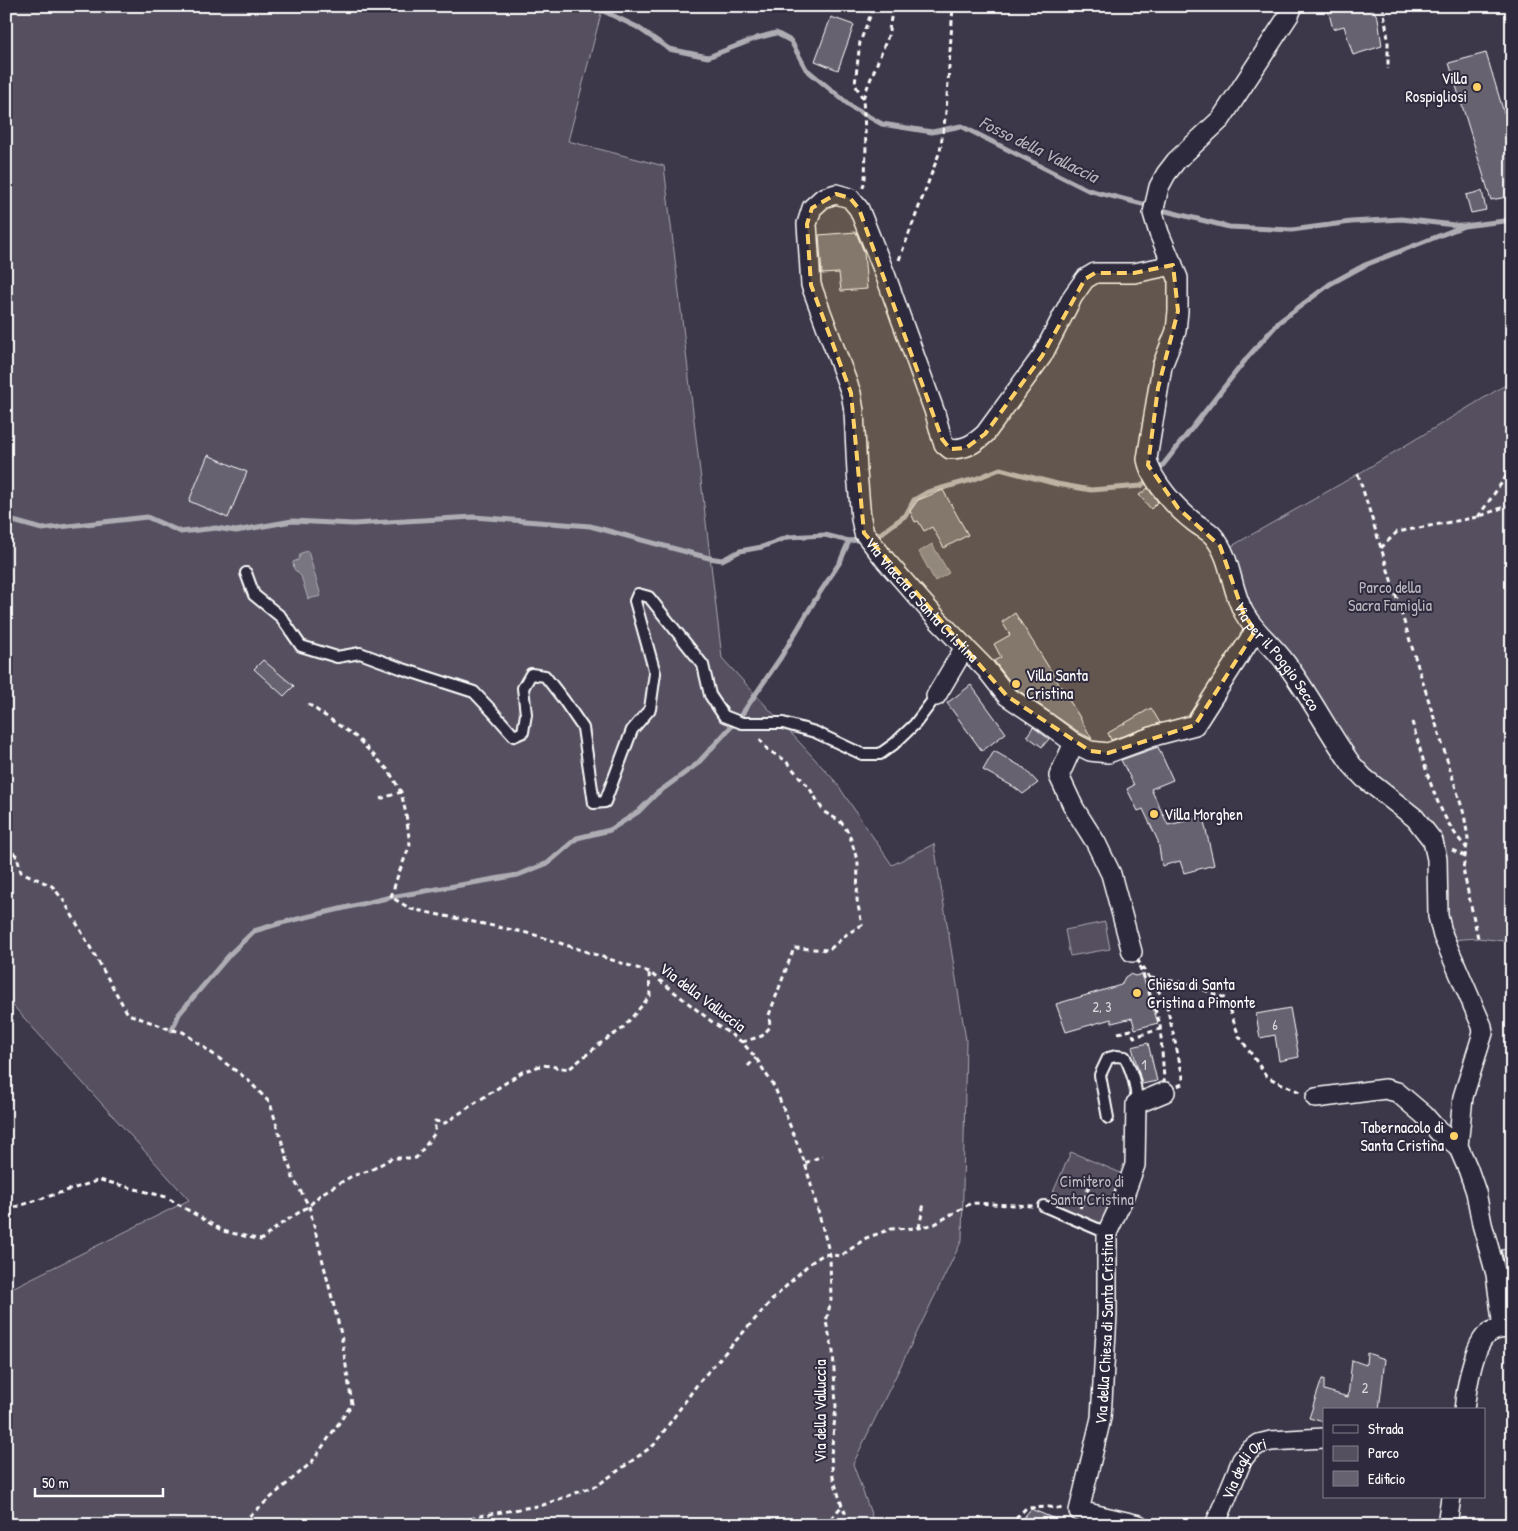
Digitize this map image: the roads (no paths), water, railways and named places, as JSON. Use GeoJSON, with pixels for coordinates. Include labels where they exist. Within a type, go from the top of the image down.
{"type":"FeatureCollection","features":[{"type":"Feature","properties":{"kind":"street","name":"Via per il Poggio Secco"},"geometry":{"type":"LineString","coordinates":[[1293,6],[1290,15],[1221,120],[1176,161],[1159,187],[1154,207],[1159,233],[1178,278],[1178,311],[1176,331],[1162,366],[1147,459],[1153,475],[1178,508],[1212,534],[1220,546],[1231,572],[1234,592],[1243,612],[1255,631],[1284,661],[1352,765],[1364,778],[1414,818],[1433,841],[1437,859],[1438,916],[1444,936],[1480,1020],[1483,1033],[1463,1097],[1458,1146],[1476,1192],[1508,1328]]}},
{"type":"Feature","properties":{"kind":"street","name":"Via Viaccia a Santa Cristina"},"geometry":{"type":"LineString","coordinates":[[1173,265],[1134,273],[1094,273],[1085,279],[1073,296],[1042,356],[985,434],[966,448],[950,449],[944,444],[935,413],[885,274],[859,208],[850,198],[836,194],[829,196],[823,198],[812,208],[807,224],[810,285],[851,393],[854,411],[861,519],[864,533],[938,620],[986,669],[1007,696],[1074,743],[1090,752],[1108,753],[1157,735],[1195,725],[1255,631]]}},
{"type":"Feature","properties":{"kind":"street"},"geometry":{"type":"LineString","coordinates":[[936,696],[965,647]]}},
{"type":"Feature","properties":{"kind":"street"},"geometry":{"type":"LineString","coordinates":[[1074,743],[1059,776],[1074,808],[1096,843],[1111,874],[1132,952]]}},
{"type":"Feature","properties":{"kind":"street"},"geometry":{"type":"LineString","coordinates":[[1316,1098],[1385,1089],[1397,1092],[1424,1115],[1439,1132],[1458,1146]]}},
{"type":"Feature","properties":{"kind":"street"},"geometry":{"type":"LineString","coordinates":[[1136,1104],[1165,1092]]}},
{"type":"Feature","properties":{"kind":"street","name":"Via della Chiesa di Santa Cristina"},"geometry":{"type":"LineString","coordinates":[[1136,1104],[1135,1165],[1122,1202],[1107,1233],[1107,1315],[1101,1418],[1080,1511],[1139,1525]]}},
{"type":"Feature","properties":{"kind":"street"},"geometry":{"type":"LineString","coordinates":[[1464,1408],[1475,1356],[1481,1341],[1489,1333],[1508,1328]]}},
{"type":"Feature","properties":{"kind":"street","name":"Via degli Ori"},"geometry":{"type":"LineString","coordinates":[[1215,1525],[1242,1460],[1250,1451],[1259,1444],[1271,1441],[1323,1438]]}},
{"type":"Feature","properties":{"kind":"street"},"geometry":{"type":"LineString","coordinates":[[1446,1525],[1451,1498]]}},
{"type":"Feature","properties":{"kind":"lane"},"geometry":{"type":"LineString","coordinates":[[246,573],[254,595],[281,618],[302,646],[337,657],[360,653],[474,692],[514,736],[523,732],[526,714],[523,688],[531,674],[545,676],[583,728],[594,803],[605,802],[632,730],[650,709],[655,673],[635,601],[638,594],[649,597],[703,665],[710,695],[724,716],[742,723],[783,723],[815,732],[862,754],[880,754],[894,744],[915,724],[936,696]]}},
{"type":"Feature","properties":{"kind":"lane"},"geometry":{"type":"LineString","coordinates":[[1108,1118],[1100,1075],[1108,1058],[1116,1056],[1125,1057],[1138,1093],[1136,1104]]}},
{"type":"Feature","properties":{"kind":"lane"},"geometry":{"type":"LineString","coordinates":[[1044,1206],[1107,1233]]}},
{"type":"Feature","properties":{"kind":"waterway","name":"Fosso della Vallaccia"},"geometry":{"type":"LineString","coordinates":[[593,6],[637,27],[669,49],[708,57],[757,38],[776,33],[791,41],[806,69],[853,108],[882,124],[932,132],[961,126],[1088,190],[1150,206]]}},
{"type":"Feature","properties":{"kind":"waterway","name":"Fosso della Vallaccia"},"geometry":{"type":"LineString","coordinates":[[1158,209],[1229,227],[1292,230],[1351,222],[1401,219],[1463,226]]}},
{"type":"Feature","properties":{"kind":"waterway"},"geometry":{"type":"LineString","coordinates":[[872,538],[906,515],[914,500],[928,492],[975,479],[1000,469],[1057,484],[1091,490],[1141,486],[1159,470],[1247,358],[1279,322],[1330,284],[1365,265],[1464,226],[1512,220]]}},
{"type":"Feature","properties":{"kind":"waterway"},"geometry":{"type":"LineString","coordinates":[[6,519],[42,529],[147,517],[181,532],[216,528],[236,531],[292,521],[353,524],[474,517],[590,526],[722,560],[740,551],[762,547],[788,537],[825,535],[849,541],[864,539]]}},
{"type":"Feature","properties":{"kind":"waterway"},"geometry":{"type":"LineString","coordinates":[[172,1030],[179,1014],[231,953],[254,931],[391,897],[518,875],[548,863],[577,838],[610,830],[638,812],[656,794],[697,764],[740,717],[781,657],[840,562],[849,541]]}},
{"type":"Feature","properties":{"kind":"place","name":"Villa Rospigliosi"},"geometry":{"type":"Point","coordinates":[1477,87]}},
{"type":"Feature","properties":{"kind":"place","name":"Villa Santa Cristina"},"geometry":{"type":"Point","coordinates":[1016,684]}},
{"type":"Feature","properties":{"kind":"place","name":"Villa Morghen"},"geometry":{"type":"Point","coordinates":[1154,814]}},
{"type":"Feature","properties":{"kind":"place","name":"Chiesa di Santa Cristina a Pimonte"},"geometry":{"type":"Point","coordinates":[1137,993]}},
{"type":"Feature","properties":{"kind":"place","name":"Tabernacolo di Santa Cristina"},"geometry":{"type":"Point","coordinates":[1454,1136]}},
{"type":"Feature","properties":{"kind":"park label","name":"Parco della Sacra Famiglia"},"geometry":{"type":"Point","coordinates":[1390,596]}},
{"type":"Feature","properties":{"kind":"park label","name":"Cimitero di Santa Cristina"},"geometry":{"type":"Point","coordinates":[1092,1190]}}]}
